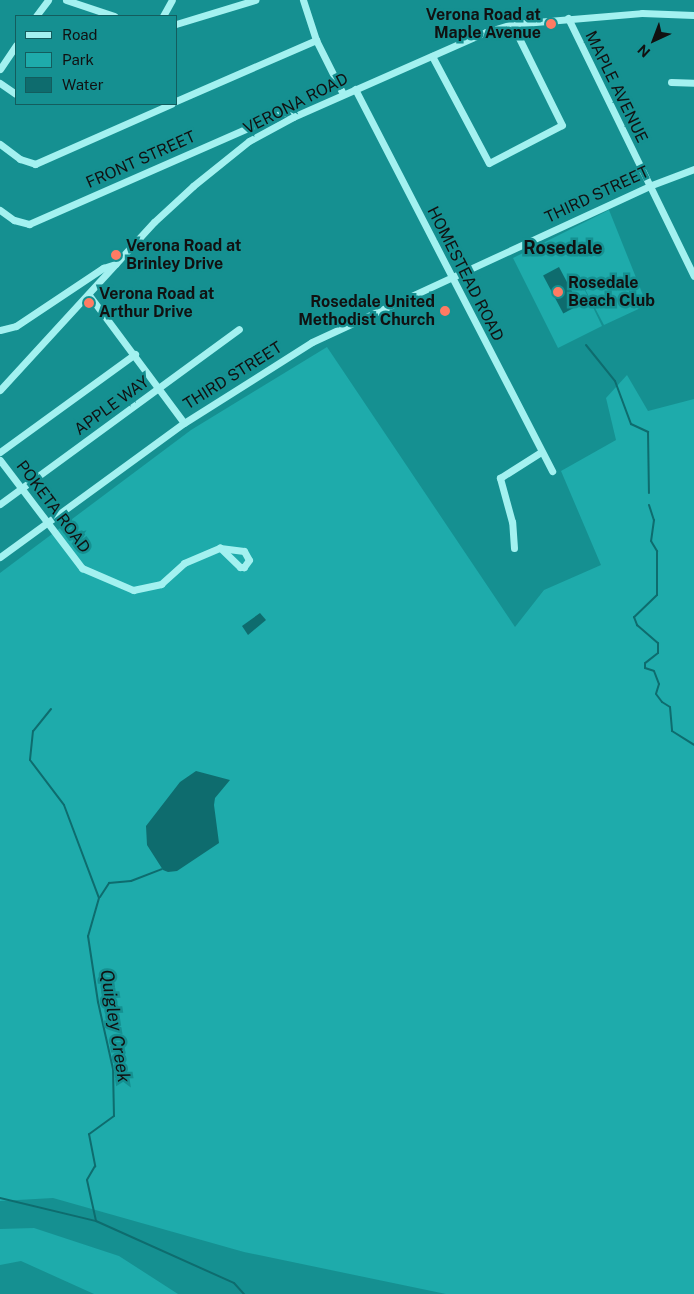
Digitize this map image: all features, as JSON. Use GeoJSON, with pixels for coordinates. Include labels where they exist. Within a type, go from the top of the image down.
{"type":"FeatureCollection","features":[{"type":"Feature","properties":{"kind":"street"},"geometry":{"type":"LineString","coordinates":[[37,15],[48,0]]}},
{"type":"Feature","properties":{"kind":"street"},"geometry":{"type":"LineString","coordinates":[[66,0],[111,15]]}},
{"type":"Feature","properties":{"kind":"street"},"geometry":{"type":"LineString","coordinates":[[164,15],[172,0]]}},
{"type":"Feature","properties":{"kind":"street"},"geometry":{"type":"LineString","coordinates":[[178,23],[255,0]]}},
{"type":"Feature","properties":{"kind":"street"},"geometry":{"type":"LineString","coordinates":[[304,0],[316,40],[343,94]]}},
{"type":"Feature","properties":{"kind":"street","name":"VERONA ROAD"},"geometry":{"type":"LineString","coordinates":[[0,390],[154,222],[225,158],[293,117],[432,56],[512,24],[642,13],[694,15]]}},
{"type":"Feature","properties":{"kind":"street","name":"MAPLE AVENUE"},"geometry":{"type":"LineString","coordinates":[[568,18],[694,276]]}},
{"type":"Feature","properties":{"kind":"street"},"geometry":{"type":"LineString","coordinates":[[432,56],[489,163],[562,125],[512,24]]}},
{"type":"Feature","properties":{"kind":"street"},"geometry":{"type":"LineString","coordinates":[[178,100],[316,40]]}},
{"type":"Feature","properties":{"kind":"street"},"geometry":{"type":"LineString","coordinates":[[0,69],[15,46]]}},
{"type":"Feature","properties":{"kind":"street"},"geometry":{"type":"LineString","coordinates":[[671,82],[694,83]]}},
{"type":"Feature","properties":{"kind":"street"},"geometry":{"type":"LineString","coordinates":[[0,83],[15,93]]}},
{"type":"Feature","properties":{"kind":"street","name":"HOMESTEAD ROAD"},"geometry":{"type":"LineString","coordinates":[[356,89],[552,471]]}},
{"type":"Feature","properties":{"kind":"street"},"geometry":{"type":"LineString","coordinates":[[0,144],[20,159],[35,164],[169,105]]}},
{"type":"Feature","properties":{"kind":"street","name":"FRONT STREET"},"geometry":{"type":"LineString","coordinates":[[0,210],[14,220],[29,224],[284,112],[293,117]]}},
{"type":"Feature","properties":{"kind":"street","name":"THIRD STREET"},"geometry":{"type":"LineString","coordinates":[[0,557],[184,423],[312,342],[649,186],[694,169]]}},
{"type":"Feature","properties":{"kind":"street"},"geometry":{"type":"LineString","coordinates":[[0,330],[16,326],[103,268],[116,264]]}},
{"type":"Feature","properties":{"kind":"street"},"geometry":{"type":"LineString","coordinates":[[89,295],[135,354],[184,423]]}},
{"type":"Feature","properties":{"kind":"street","name":"APPLE WAY"},"geometry":{"type":"LineString","coordinates":[[0,504],[239,329]]}},
{"type":"Feature","properties":{"kind":"street"},"geometry":{"type":"LineString","coordinates":[[0,452],[135,354]]}},
{"type":"Feature","properties":{"kind":"street"},"geometry":{"type":"LineString","coordinates":[[514,548],[512,522],[500,478],[541,452]]}},
{"type":"Feature","properties":{"kind":"street","name":"POKETA ROAD"},"geometry":{"type":"LineString","coordinates":[[0,460],[82,568],[133,590],[161,584],[184,563],[220,548]]}},
{"type":"Feature","properties":{"kind":"green space"},"geometry":{"type":"Polygon","coordinates":[[[609,210],[647,305],[604,325],[576,272],[602,326],[558,348],[513,258],[609,210]]]}},
{"type":"Feature","properties":{"kind":"green space"},"geometry":{"type":"Polygon","coordinates":[[[327,347],[515,627],[544,590],[601,565],[561,471],[616,440],[606,398],[627,375],[648,411],[694,399],[694,1294],[446,1294],[244,1252],[53,1198],[0,1201],[0,573],[191,430],[327,347]]]}},
{"type":"Feature","properties":{"kind":"green space"},"geometry":{"type":"Polygon","coordinates":[[[34,1228],[119,1256],[178,1294],[94,1294],[21,1261],[0,1265],[0,1229],[34,1228]]]}},
{"type":"Feature","properties":{"kind":"water"},"geometry":{"type":"Polygon","coordinates":[[[559,267],[579,305],[563,313],[543,275],[559,267]]]}},
{"type":"Feature","properties":{"kind":"water"},"geometry":{"type":"Polygon","coordinates":[[[260,613],[266,620],[248,635],[242,626],[260,613]]]}},
{"type":"Feature","properties":{"kind":"water"},"geometry":{"type":"Polygon","coordinates":[[[196,771],[230,780],[215,798],[214,805],[219,843],[177,871],[168,872],[163,870],[147,845],[146,826],[180,782],[196,771]]]}},
{"type":"Feature","properties":{"kind":"waterway"},"geometry":{"type":"LineString","coordinates":[[586,345],[615,381],[631,424],[648,432],[649,493]]}},
{"type":"Feature","properties":{"kind":"waterway"},"geometry":{"type":"LineString","coordinates":[[649,505],[654,520],[651,541],[657,551],[657,595],[634,617],[637,625],[658,643],[658,653],[645,663],[645,668],[654,671],[659,684],[656,694],[662,702],[670,707],[672,731],[694,745]]}},
{"type":"Feature","properties":{"kind":"waterway","name":"Quigley Creek"},"geometry":{"type":"LineString","coordinates":[[51,709],[33,731],[30,760],[64,805],[99,898],[88,936],[98,1002],[113,1069],[114,1116],[89,1134],[95,1166],[87,1180],[96,1221],[234,1283],[244,1294]]}},
{"type":"Feature","properties":{"kind":"waterway"},"geometry":{"type":"LineString","coordinates":[[100,897],[109,883],[131,881],[162,869]]}},
{"type":"Feature","properties":{"kind":"waterway"},"geometry":{"type":"LineString","coordinates":[[0,1198],[96,1221]]}},
{"type":"Feature","properties":{"kind":"place","name":"Verona Road at Maple Avenue"},"geometry":{"type":"Point","coordinates":[551,24]}},
{"type":"Feature","properties":{"kind":"place","name":"Verona Road at Brinley Drive"},"geometry":{"type":"Point","coordinates":[116,255]}},
{"type":"Feature","properties":{"kind":"place","name":"Rosedale Beach Club"},"geometry":{"type":"Point","coordinates":[558,292]}},
{"type":"Feature","properties":{"kind":"place","name":"Verona Road at Arthur Drive"},"geometry":{"type":"Point","coordinates":[89,303]}},
{"type":"Feature","properties":{"kind":"place","name":"Rosedale United Methodist Church"},"geometry":{"type":"Point","coordinates":[445,311]}},
{"type":"Feature","properties":{"kind":"district","name":"Rosedale"},"geometry":{"type":"Point","coordinates":[563,248]}}]}
